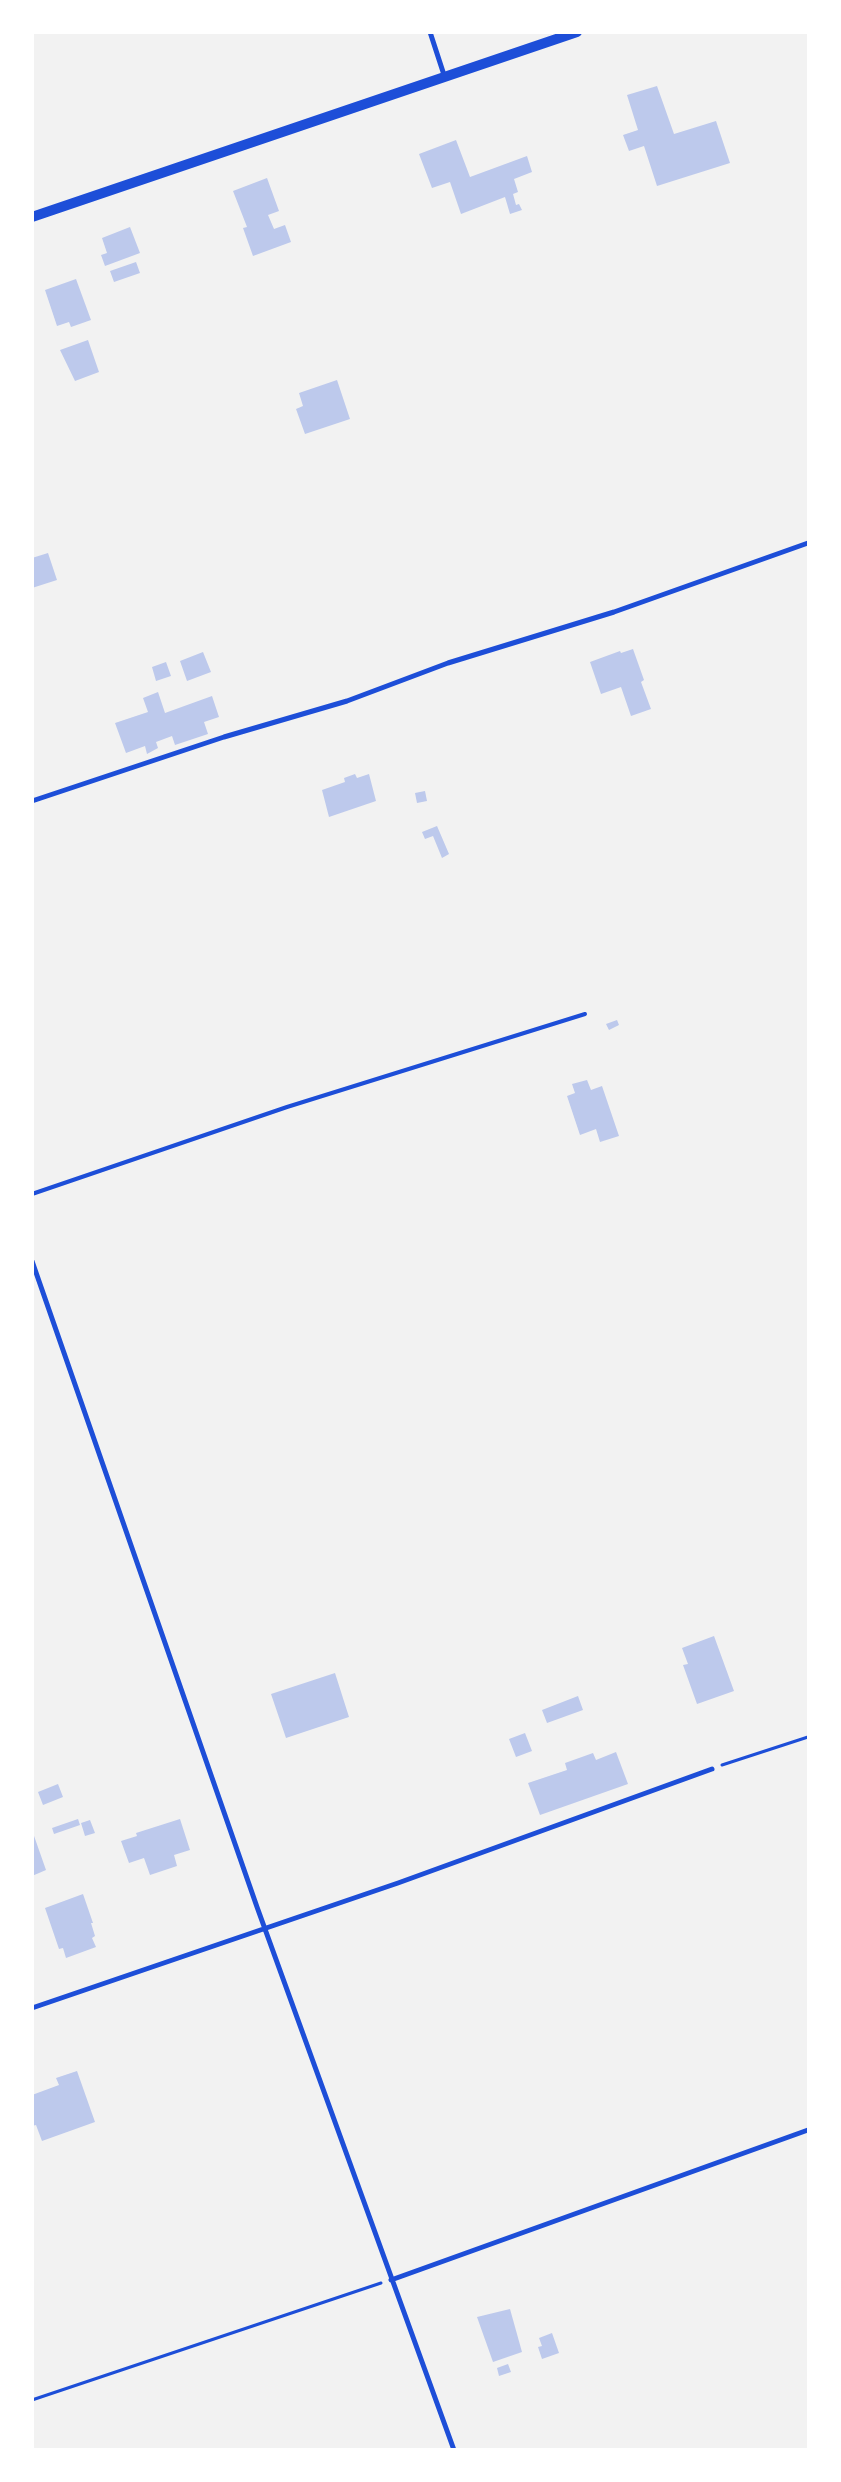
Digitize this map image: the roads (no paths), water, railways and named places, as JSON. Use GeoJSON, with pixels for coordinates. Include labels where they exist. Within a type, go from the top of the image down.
{"type":"FeatureCollection","features":[{"type":"Feature","properties":{"kind":"main road"},"geometry":{"type":"LineString","coordinates":[[32,218],[577,32]]}},
{"type":"Feature","properties":{"kind":"street"},"geometry":{"type":"LineString","coordinates":[[430,32],[445,78]]}},
{"type":"Feature","properties":{"kind":"street"},"geometry":{"type":"LineString","coordinates":[[32,801],[224,738],[347,701],[448,663],[614,612],[808,543]]}},
{"type":"Feature","properties":{"kind":"street"},"geometry":{"type":"LineString","coordinates":[[32,1261],[265,1928],[454,2450]]}},
{"type":"Feature","properties":{"kind":"street"},"geometry":{"type":"LineString","coordinates":[[32,2008],[398,1883],[712,1768]]}},
{"type":"Feature","properties":{"kind":"street"},"geometry":{"type":"LineString","coordinates":[[391,2280],[808,2130]]}},
{"type":"Feature","properties":{"kind":"lane"},"geometry":{"type":"LineString","coordinates":[[32,1194],[287,1107],[585,1014]]}}]}
